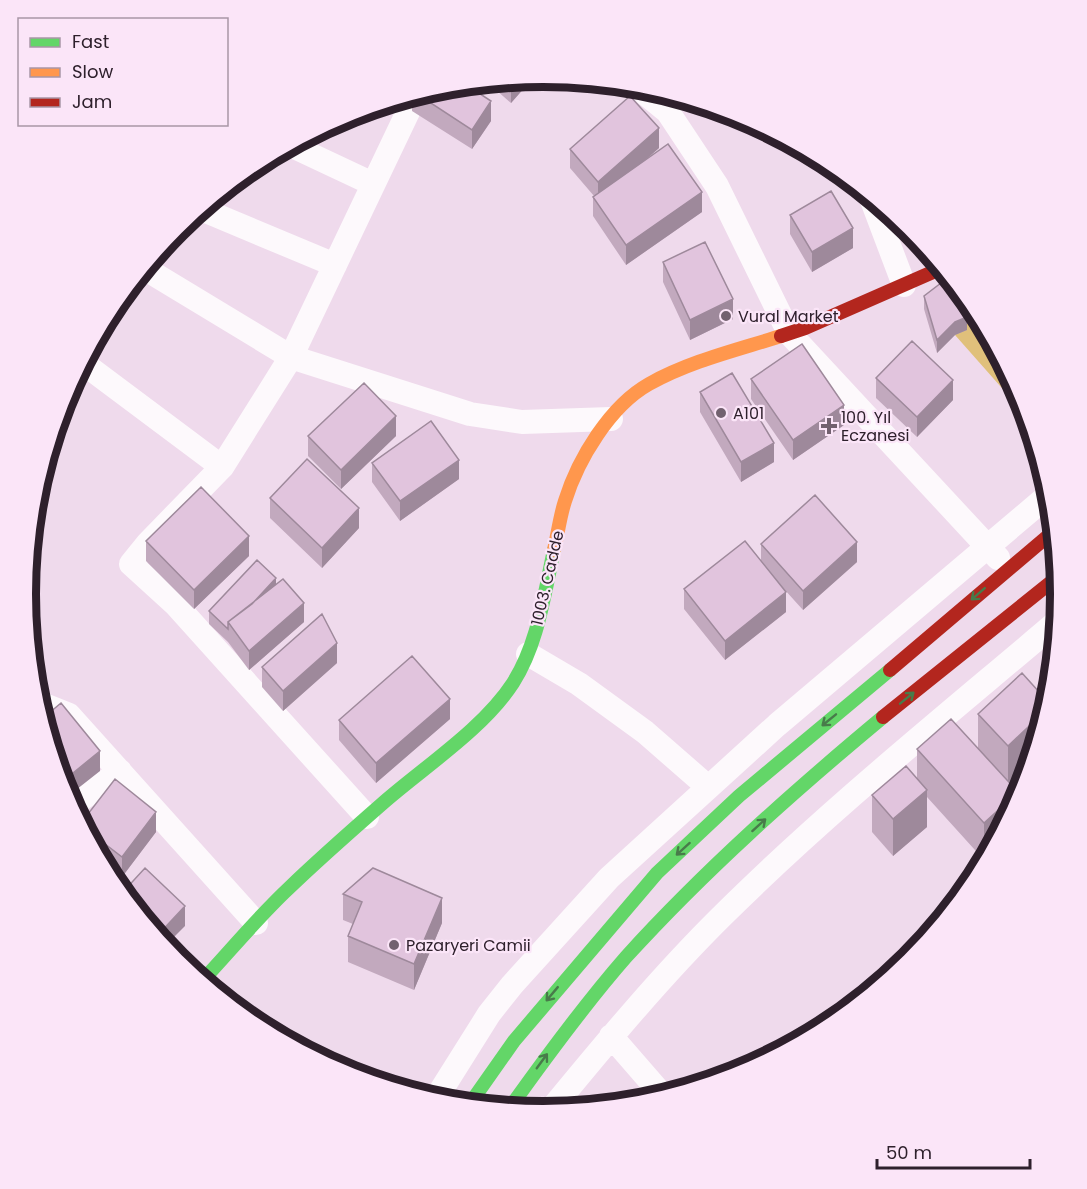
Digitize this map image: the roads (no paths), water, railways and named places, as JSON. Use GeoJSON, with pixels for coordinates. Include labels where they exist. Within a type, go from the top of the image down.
{"type":"FeatureCollection","features":[{"type":"Feature","properties":{"kind":"main road","name":"1003. Cadde"},"geometry":{"type":"LineString","coordinates":[[208,975],[288,889],[367,817],[466,734],[497,704],[513,683],[528,654],[538,623],[565,501],[578,467],[600,431],[621,406],[647,385],[688,366],[789,333],[934,271]]}},
{"type":"Feature","properties":{"kind":"main road"},"geometry":{"type":"LineString","coordinates":[[474,1098],[514,1041],[657,873],[763,775],[1048,536]]}},
{"type":"Feature","properties":{"kind":"main road"},"geometry":{"type":"LineString","coordinates":[[515,1101],[570,1023],[615,971],[727,854],[844,750],[1051,583]]}},
{"type":"Feature","properties":{"kind":"street"},"geometry":{"type":"LineString","coordinates":[[652,99],[668,112],[717,186],[789,333],[1008,568]]}},
{"type":"Feature","properties":{"kind":"street"},"geometry":{"type":"LineString","coordinates":[[367,817],[176,605],[131,564],[148,543],[222,467],[291,357],[411,104]]}},
{"type":"Feature","properties":{"kind":"street"},"geometry":{"type":"LineString","coordinates":[[299,150],[373,184]]}},
{"type":"Feature","properties":{"kind":"street"},"geometry":{"type":"LineString","coordinates":[[876,212],[904,285]]}},
{"type":"Feature","properties":{"kind":"street"},"geometry":{"type":"LineString","coordinates":[[210,213],[335,265]]}},
{"type":"Feature","properties":{"kind":"street"},"geometry":{"type":"LineString","coordinates":[[152,273],[291,357],[470,414],[522,422],[611,419]]}},
{"type":"Feature","properties":{"kind":"street"},"geometry":{"type":"LineString","coordinates":[[89,368],[222,467]]}},
{"type":"Feature","properties":{"kind":"street"},"geometry":{"type":"LineString","coordinates":[[441,1091],[489,1014],[512,985],[609,878],[777,725],[1042,500]]}},
{"type":"Feature","properties":{"kind":"street"},"geometry":{"type":"LineString","coordinates":[[1027,602],[1050,614]]}},
{"type":"Feature","properties":{"kind":"street"},"geometry":{"type":"LineString","coordinates":[[557,1102],[611,1036],[723,915],[815,828],[1050,627]]}},
{"type":"Feature","properties":{"kind":"street"},"geometry":{"type":"LineString","coordinates":[[528,654],[579,684],[645,732],[708,787]]}},
{"type":"Feature","properties":{"kind":"street"},"geometry":{"type":"LineString","coordinates":[[49,707],[69,715],[256,923]]}},
{"type":"Feature","properties":{"kind":"street"},"geometry":{"type":"LineString","coordinates":[[80,800],[120,771]]}},
{"type":"Feature","properties":{"kind":"street"},"geometry":{"type":"LineString","coordinates":[[611,1036],[657,1089]]}},
{"type":"Feature","properties":{"kind":"place","name":"Vural Market"},"geometry":{"type":"Point","coordinates":[726,316]}},
{"type":"Feature","properties":{"kind":"place","name":"A101"},"geometry":{"type":"Point","coordinates":[721,413]}},
{"type":"Feature","properties":{"kind":"place","name":"100. Yıl Eczanesi"},"geometry":{"type":"Point","coordinates":[829,426]}},
{"type":"Feature","properties":{"kind":"place","name":"Pazaryeri Camii"},"geometry":{"type":"Point","coordinates":[394,945]}}]}
